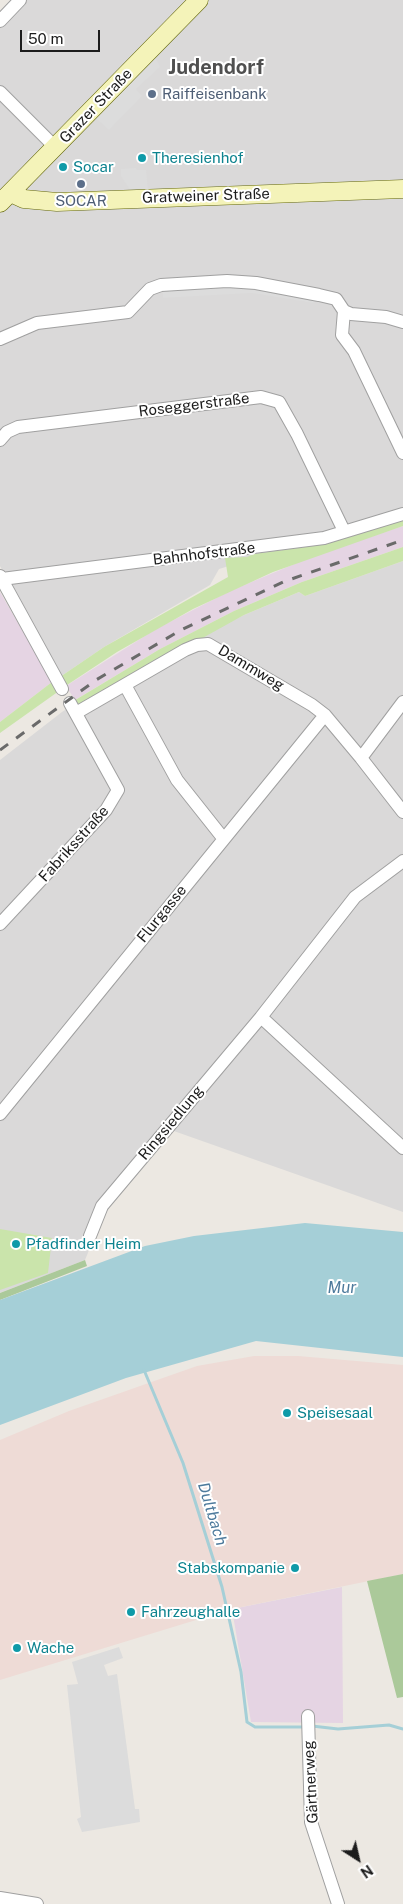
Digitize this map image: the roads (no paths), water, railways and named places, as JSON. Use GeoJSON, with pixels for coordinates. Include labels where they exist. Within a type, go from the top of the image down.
{"type":"FeatureCollection","features":[{"type":"Feature","properties":{"kind":"main road","name":"Grazer Straße"},"geometry":{"type":"LineString","coordinates":[[5,198],[200,0]]}},
{"type":"Feature","properties":{"kind":"main road","name":"Gratweiner Straße"},"geometry":{"type":"LineString","coordinates":[[5,198],[57,202],[403,189]]}},
{"type":"Feature","properties":{"kind":"street"},"geometry":{"type":"LineString","coordinates":[[0,21],[20,0]]}},
{"type":"Feature","properties":{"kind":"street","name":"Grazer Straße"},"geometry":{"type":"LineString","coordinates":[[0,92],[56,148]]}},
{"type":"Feature","properties":{"kind":"street"},"geometry":{"type":"LineString","coordinates":[[0,339],[36,323],[128,312],[150,289],[161,286],[227,281],[256,283],[336,299],[344,311],[351,314],[386,317],[403,322]]}},
{"type":"Feature","properties":{"kind":"street"},"geometry":{"type":"LineString","coordinates":[[344,311],[342,335],[354,350],[403,453]]}},
{"type":"Feature","properties":{"kind":"street","name":"Roseggerstraße"},"geometry":{"type":"LineString","coordinates":[[0,440],[7,432],[18,427],[260,397],[279,402],[297,434],[344,531]]}},
{"type":"Feature","properties":{"kind":"street","name":"Bahnhofstraße"},"geometry":{"type":"LineString","coordinates":[[1,577],[324,538],[403,514]]}},
{"type":"Feature","properties":{"kind":"street"},"geometry":{"type":"LineString","coordinates":[[1,577],[62,689]]}},
{"type":"Feature","properties":{"kind":"street","name":"Dammweg"},"geometry":{"type":"LineString","coordinates":[[73,708],[125,685],[191,647],[208,644],[269,678],[325,715],[361,758]]}},
{"type":"Feature","properties":{"kind":"street"},"geometry":{"type":"LineString","coordinates":[[125,685],[177,780],[223,838]]}},
{"type":"Feature","properties":{"kind":"street"},"geometry":{"type":"LineString","coordinates":[[403,702],[361,758],[403,812]]}},
{"type":"Feature","properties":{"kind":"street","name":"Fabriksstraße"},"geometry":{"type":"LineString","coordinates":[[0,924],[106,810],[118,790],[73,708]]}},
{"type":"Feature","properties":{"kind":"street","name":"Flurgasse"},"geometry":{"type":"LineString","coordinates":[[0,1114],[325,715]]}},
{"type":"Feature","properties":{"kind":"street","name":"Ringsiedlung"},"geometry":{"type":"LineString","coordinates":[[90,1236],[102,1206],[262,1017],[356,897],[403,861]]}},
{"type":"Feature","properties":{"kind":"street"},"geometry":{"type":"LineString","coordinates":[[262,1017],[403,1148]]}},
{"type":"Feature","properties":{"kind":"street","name":"Gärtnerweg"},"geometry":{"type":"LineString","coordinates":[[308,1722],[311,1822],[338,1904]]}},
{"type":"Feature","properties":{"kind":"street"},"geometry":{"type":"LineString","coordinates":[[2,1897],[36,1904]]}},
{"type":"Feature","properties":{"kind":"water","name":"Mur"},"geometry":{"type":"Polygon","coordinates":[[[305,1223],[403,1232],[403,1357],[256,1341],[126,1378],[0,1425],[0,1300],[145,1246],[194,1236],[305,1223]]]}},
{"type":"Feature","properties":{"kind":"waterway","name":"Dultbach"},"geometry":{"type":"LineString","coordinates":[[144,1370],[183,1463],[222,1587],[241,1672],[247,1722],[255,1727],[306,1727]]}},
{"type":"Feature","properties":{"kind":"waterway","name":"Dultbach"},"geometry":{"type":"LineString","coordinates":[[312,1726],[338,1729],[389,1725],[403,1729]]}},
{"type":"Feature","properties":{"kind":"railway"},"geometry":{"type":"LineString","coordinates":[[0,750],[96,680],[181,630],[283,582],[403,540]]}},
{"type":"Feature","properties":{"kind":"place","name":"Raiffeisenbank"},"geometry":{"type":"Point","coordinates":[152,94]}},
{"type":"Feature","properties":{"kind":"place","name":"Theresienhof"},"geometry":{"type":"Point","coordinates":[142,158]}},
{"type":"Feature","properties":{"kind":"place","name":"Socar"},"geometry":{"type":"Point","coordinates":[63,167]}},
{"type":"Feature","properties":{"kind":"place","name":"SOCAR"},"geometry":{"type":"Point","coordinates":[81,184]}},
{"type":"Feature","properties":{"kind":"place","name":"Pfadfinder Heim"},"geometry":{"type":"Point","coordinates":[16,1244]}},
{"type":"Feature","properties":{"kind":"place","name":"Speisesaal"},"geometry":{"type":"Point","coordinates":[287,1413]}},
{"type":"Feature","properties":{"kind":"place","name":"Stabskompanie"},"geometry":{"type":"Point","coordinates":[295,1568]}},
{"type":"Feature","properties":{"kind":"place","name":"Fahrzeughalle"},"geometry":{"type":"Point","coordinates":[131,1612]}},
{"type":"Feature","properties":{"kind":"place","name":"Wache"},"geometry":{"type":"Point","coordinates":[17,1648]}},
{"type":"Feature","properties":{"kind":"district","name":"Judendorf"},"geometry":{"type":"Point","coordinates":[216,68]}}]}
